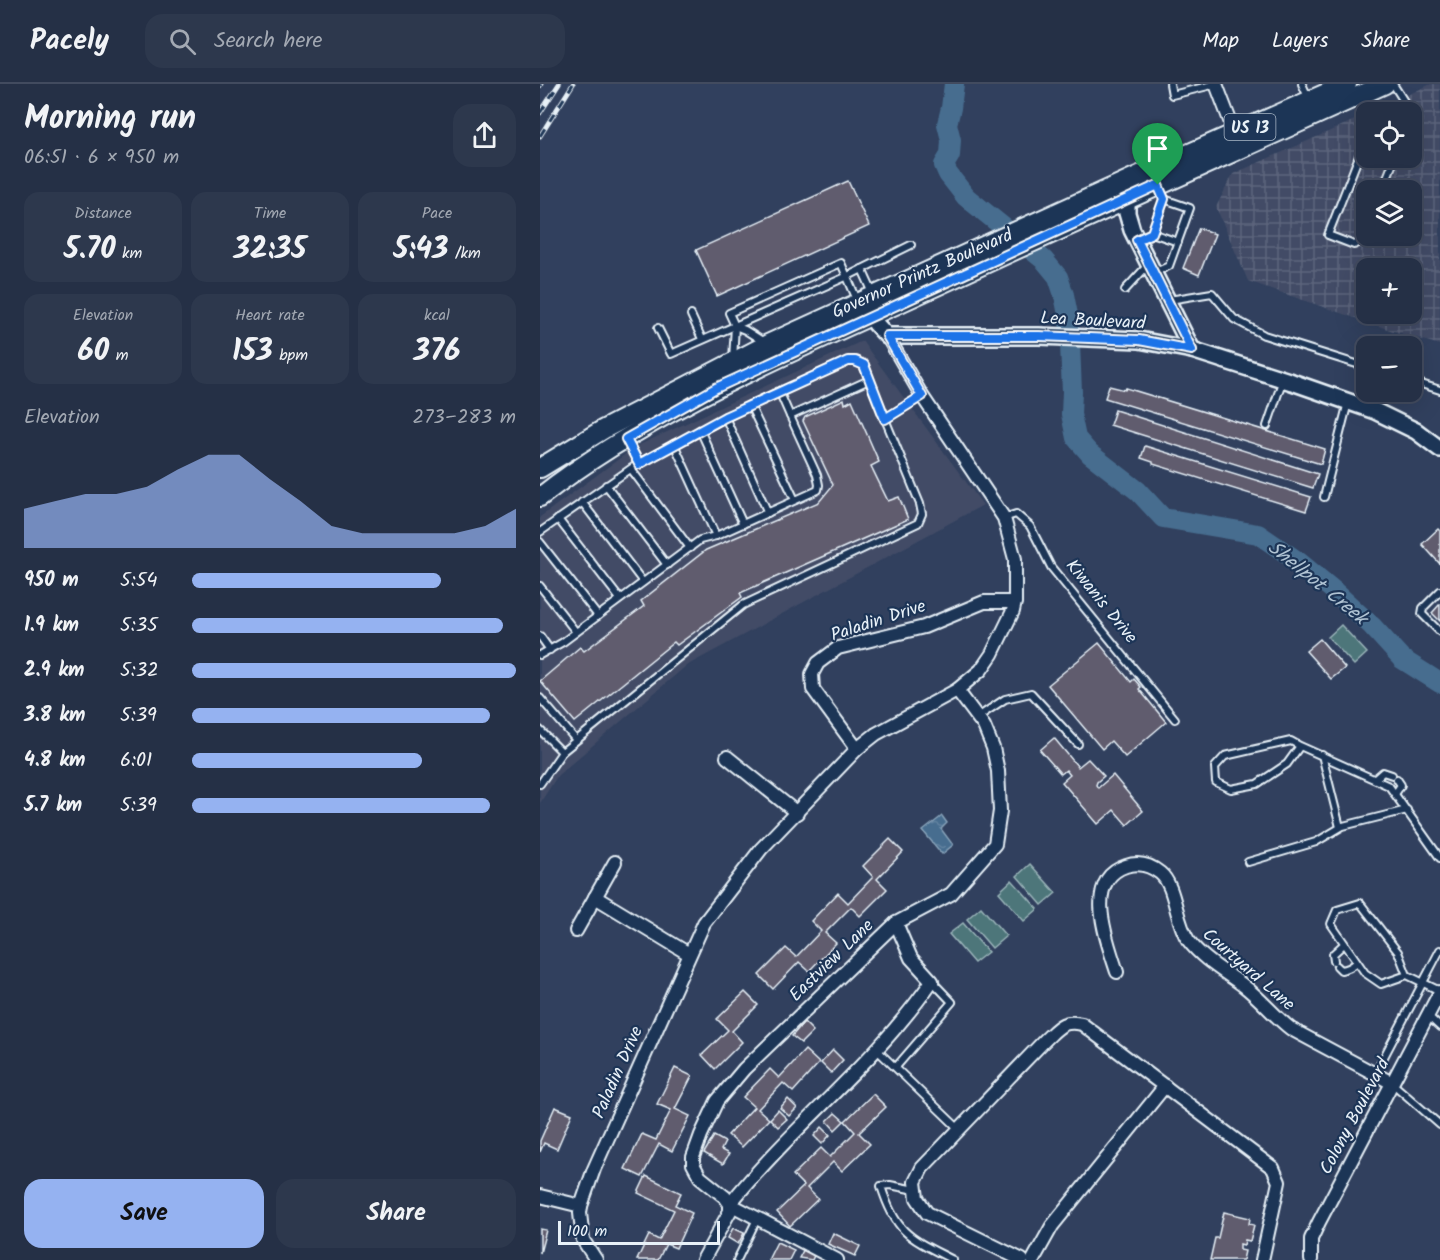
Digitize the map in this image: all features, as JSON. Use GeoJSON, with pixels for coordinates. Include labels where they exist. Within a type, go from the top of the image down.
{"type":"FeatureCollection","features":[{"type":"Feature","properties":{"kind":"main road","name":"Governor Printz Boulevard"},"geometry":{"type":"LineString","coordinates":[[540,468],[604,429],[768,344],[998,239],[1028,235],[1128,199],[1211,160],[1306,92],[1347,84]]}},
{"type":"Feature","properties":{"kind":"main road","name":"US 13"},"geometry":{"type":"LineString","coordinates":[[1238,140],[1385,84]]}},
{"type":"Feature","properties":{"kind":"main road","name":"Governor Printz Boulevard"},"geometry":{"type":"LineString","coordinates":[[540,497],[579,466],[716,388],[1011,252],[1028,235],[1158,184],[1238,140]]}},
{"type":"Feature","properties":{"kind":"main road"},"geometry":{"type":"LineString","coordinates":[[626,439],[629,428],[728,373],[732,362]]}},
{"type":"Feature","properties":{"kind":"street"},"geometry":{"type":"LineString","coordinates":[[1216,84],[1238,140]]}},
{"type":"Feature","properties":{"kind":"street","name":"Lea Boulevard"},"geometry":{"type":"LineString","coordinates":[[1128,199],[1127,213],[1137,240],[1192,350]]}},
{"type":"Feature","properties":{"kind":"street"},"geometry":{"type":"LineString","coordinates":[[872,316],[887,336]]}},
{"type":"Feature","properties":{"kind":"street","name":"Lea Boulevard"},"geometry":{"type":"LineString","coordinates":[[887,336],[1039,336],[1139,340],[1192,350]]}},
{"type":"Feature","properties":{"kind":"street","name":"Paladin Drive"},"geometry":{"type":"LineString","coordinates":[[596,1260],[583,1240],[581,1206],[594,1169],[704,923],[761,849],[857,749],[876,734],[957,690],[981,670],[992,654],[1015,602],[1015,559],[1004,519],[922,396],[887,336]]}},
{"type":"Feature","properties":{"kind":"street"},"geometry":{"type":"LineString","coordinates":[[1192,350],[1375,411],[1416,431],[1440,449]]}},
{"type":"Feature","properties":{"kind":"street","name":"Paladin Drive"},"geometry":{"type":"LineString","coordinates":[[857,749],[813,689],[812,674],[818,663],[838,648],[924,627],[984,602],[1015,602]]}},
{"type":"Feature","properties":{"kind":"street","name":"Eastview Lane"},"geometry":{"type":"LineString","coordinates":[[730,1204],[720,1193],[710,1187],[693,1164],[693,1157],[701,1135],[717,1101],[744,1069],[896,923],[951,894],[995,844],[1000,811],[998,771],[991,741],[978,718],[957,690]]}},
{"type":"Feature","properties":{"kind":"street"},"geometry":{"type":"LineString","coordinates":[[727,757],[797,813]]}},
{"type":"Feature","properties":{"kind":"street"},"geometry":{"type":"LineString","coordinates":[[576,931],[615,862]]}},
{"type":"Feature","properties":{"kind":"street","name":"Courtyard Lane"},"geometry":{"type":"LineString","coordinates":[[1117,972],[1103,926],[1100,910],[1101,899],[1104,888],[1116,871],[1134,864],[1143,865],[1152,868],[1164,878],[1180,927],[1203,958],[1245,987],[1291,1029],[1392,1083]]}},
{"type":"Feature","properties":{"kind":"street"},"geometry":{"type":"LineString","coordinates":[[595,897],[689,954]]}},
{"type":"Feature","properties":{"kind":"street"},"geometry":{"type":"LineString","coordinates":[[703,1260],[729,1217],[730,1204],[750,1179],[876,1049],[919,1000],[932,981],[911,958],[896,923]]}},
{"type":"Feature","properties":{"kind":"street","name":"Colony Boulevard"},"geometry":{"type":"LineString","coordinates":[[1311,1260],[1311,1239],[1319,1222],[1440,991]]}},
{"type":"Feature","properties":{"kind":"street"},"geometry":{"type":"LineString","coordinates":[[1022,1260],[927,1213],[917,1198],[915,1182],[922,1168],[1045,1040],[1060,1026],[1071,1021],[1082,1024],[1273,1168],[1279,1182],[1262,1260]]}},
{"type":"Feature","properties":{"kind":"street"},"geometry":{"type":"LineString","coordinates":[[1033,1260],[1052,1226],[1165,1086]]}},
{"type":"Feature","properties":{"kind":"street"},"geometry":{"type":"LineString","coordinates":[[540,1196],[581,1206]]}},
{"type":"Feature","properties":{"kind":"street"},"geometry":{"type":"LineString","coordinates":[[730,1204],[837,1260]]}},
{"type":"Feature","properties":{"kind":"lane"},"geometry":{"type":"LineString","coordinates":[[1170,84],[1172,95],[1216,84]]}},
{"type":"Feature","properties":{"kind":"lane"},"geometry":{"type":"LineString","coordinates":[[1393,84],[1404,102]]}},
{"type":"Feature","properties":{"kind":"lane"},"geometry":{"type":"LineString","coordinates":[[1356,164],[1328,235],[1356,244]]}},
{"type":"Feature","properties":{"kind":"lane"},"geometry":{"type":"LineString","coordinates":[[1137,240],[1152,233],[1159,217],[1158,184]]}},
{"type":"Feature","properties":{"kind":"lane"},"geometry":{"type":"LineString","coordinates":[[1125,290],[1150,269],[1169,266],[1182,224],[1190,208],[1158,184]]}},
{"type":"Feature","properties":{"kind":"lane"},"geometry":{"type":"LineString","coordinates":[[1152,233],[1178,242]]}},
{"type":"Feature","properties":{"kind":"lane"},"geometry":{"type":"LineString","coordinates":[[658,328],[671,354],[848,276],[911,245]]}},
{"type":"Feature","properties":{"kind":"lane"},"geometry":{"type":"LineString","coordinates":[[732,362],[735,326],[729,314],[841,262],[848,276],[866,298],[872,316]]}},
{"type":"Feature","properties":{"kind":"lane"},"geometry":{"type":"LineString","coordinates":[[862,269],[866,298],[872,316]]}},
{"type":"Feature","properties":{"kind":"lane"},"geometry":{"type":"LineString","coordinates":[[1166,301],[1212,293],[1234,319],[1264,335],[1356,364]]}},
{"type":"Feature","properties":{"kind":"lane"},"geometry":{"type":"LineString","coordinates":[[691,315],[702,339]]}},
{"type":"Feature","properties":{"kind":"lane"},"geometry":{"type":"LineString","coordinates":[[735,326],[768,344]]}},
{"type":"Feature","properties":{"kind":"lane"},"geometry":{"type":"LineString","coordinates":[[540,532],[606,485],[674,444],[750,405],[848,361],[864,365],[922,514],[918,523],[743,605],[562,752],[540,784]]}},
{"type":"Feature","properties":{"kind":"lane"},"geometry":{"type":"LineString","coordinates":[[1267,426],[1283,379]]}},
{"type":"Feature","properties":{"kind":"lane"},"geometry":{"type":"LineString","coordinates":[[790,416],[869,380]]}},
{"type":"Feature","properties":{"kind":"lane"},"geometry":{"type":"LineString","coordinates":[[1422,384],[1440,390]]}},
{"type":"Feature","properties":{"kind":"lane"},"geometry":{"type":"LineString","coordinates":[[540,655],[576,632],[700,540],[716,536],[818,490],[817,475],[778,392]]}},
{"type":"Feature","properties":{"kind":"lane"},"geometry":{"type":"LineString","coordinates":[[885,419],[922,396]]}},
{"type":"Feature","properties":{"kind":"lane"},"geometry":{"type":"LineString","coordinates":[[1324,497],[1348,401]]}},
{"type":"Feature","properties":{"kind":"lane"},"geometry":{"type":"LineString","coordinates":[[750,405],[795,500]]}},
{"type":"Feature","properties":{"kind":"lane"},"geometry":{"type":"LineString","coordinates":[[725,417],[768,513]]}},
{"type":"Feature","properties":{"kind":"lane"},"geometry":{"type":"LineString","coordinates":[[700,430],[743,524]]}},
{"type":"Feature","properties":{"kind":"lane"},"geometry":{"type":"LineString","coordinates":[[626,439],[639,464]]}},
{"type":"Feature","properties":{"kind":"lane"},"geometry":{"type":"LineString","coordinates":[[674,444],[716,536]]}},
{"type":"Feature","properties":{"kind":"lane"},"geometry":{"type":"LineString","coordinates":[[631,469],[690,548]]}},
{"type":"Feature","properties":{"kind":"lane"},"geometry":{"type":"LineString","coordinates":[[606,485],[668,565]]}},
{"type":"Feature","properties":{"kind":"lane"},"geometry":{"type":"LineString","coordinates":[[582,502],[643,582]]}},
{"type":"Feature","properties":{"kind":"lane","name":"Kiwanis Drive"},"geometry":{"type":"LineString","coordinates":[[1004,519],[1016,514],[1030,526],[1051,567],[1175,719]]}},
{"type":"Feature","properties":{"kind":"lane"},"geometry":{"type":"LineString","coordinates":[[558,519],[620,599]]}},
{"type":"Feature","properties":{"kind":"lane"},"geometry":{"type":"LineString","coordinates":[[540,542],[598,616]]}},
{"type":"Feature","properties":{"kind":"lane"},"geometry":{"type":"LineString","coordinates":[[540,586],[576,632]]}},
{"type":"Feature","properties":{"kind":"lane"},"geometry":{"type":"LineString","coordinates":[[1440,591],[1423,608],[1422,615],[1440,632]]}},
{"type":"Feature","properties":{"kind":"lane"},"geometry":{"type":"LineString","coordinates":[[540,636],[550,650]]}},
{"type":"Feature","properties":{"kind":"lane"},"geometry":{"type":"LineString","coordinates":[[978,718],[1005,699],[1031,693],[1078,744]]}},
{"type":"Feature","properties":{"kind":"lane"},"geometry":{"type":"LineString","coordinates":[[540,698],[576,740]]}},
{"type":"Feature","properties":{"kind":"lane"},"geometry":{"type":"LineString","coordinates":[[540,730],[562,752]]}},
{"type":"Feature","properties":{"kind":"lane"},"geometry":{"type":"LineString","coordinates":[[1300,746],[1287,764],[1257,784],[1230,789],[1216,782],[1215,767],[1225,756],[1291,741],[1389,786],[1440,858]]}},
{"type":"Feature","properties":{"kind":"lane"},"geometry":{"type":"LineString","coordinates":[[1322,755],[1340,827]]}},
{"type":"Feature","properties":{"kind":"lane"},"geometry":{"type":"LineString","coordinates":[[1375,779],[1383,772],[1395,777],[1401,785],[1395,794]]}},
{"type":"Feature","properties":{"kind":"lane"},"geometry":{"type":"LineString","coordinates":[[1248,862],[1316,842],[1340,827],[1407,810]]}},
{"type":"Feature","properties":{"kind":"lane"},"geometry":{"type":"LineString","coordinates":[[1407,975],[1381,984],[1365,973],[1331,924],[1337,910],[1360,903],[1398,952],[1407,975],[1440,991]]}},
{"type":"Feature","properties":{"kind":"lane"},"geometry":{"type":"LineString","coordinates":[[1344,944],[1333,954],[1335,963],[1341,970],[1357,962]]}},
{"type":"Feature","properties":{"kind":"lane"},"geometry":{"type":"LineString","coordinates":[[1375,1074],[1440,950]]}},
{"type":"Feature","properties":{"kind":"lane"},"geometry":{"type":"LineString","coordinates":[[896,1067],[952,1002],[932,981]]}},
{"type":"Feature","properties":{"kind":"lane"},"geometry":{"type":"LineString","coordinates":[[1427,1016],[1440,1027]]}},
{"type":"Feature","properties":{"kind":"lane"},"geometry":{"type":"LineString","coordinates":[[876,1049],[959,1130]]}},
{"type":"Feature","properties":{"kind":"lane"},"geometry":{"type":"LineString","coordinates":[[1392,1083],[1440,1125]]}},
{"type":"Feature","properties":{"kind":"lane"},"geometry":{"type":"LineString","coordinates":[[916,1190],[890,1185],[881,1186],[898,1226],[911,1238],[953,1260]]}},
{"type":"Feature","properties":{"kind":"lane"},"geometry":{"type":"LineString","coordinates":[[737,1260],[757,1219]]}},
{"type":"Feature","properties":{"kind":"shaded area"},"geometry":{"type":"Polygon","coordinates":[[[1431,84],[1440,84],[1440,345],[1422,340],[1422,336],[1410,336],[1373,324],[1422,324],[1422,258],[1356,258],[1356,318],[1248,281],[1216,207],[1233,174],[1356,119],[1356,168],[1422,168],[1422,102],[1392,102],[1431,84]]]}},
{"type":"Feature","properties":{"kind":"shaded area"},"geometry":{"type":"Polygon","coordinates":[[[862,341],[983,505],[686,666],[558,775],[540,803],[540,517],[635,447],[862,341]]]}},
{"type":"Feature","properties":{"kind":"green space"},"geometry":{"type":"Polygon","coordinates":[[[1341,625],[1367,653],[1354,665],[1328,637],[1341,625]]]}},
{"type":"Feature","properties":{"kind":"green space"},"geometry":{"type":"Polygon","coordinates":[[[1030,864],[1056,893],[1042,905],[1017,876],[1030,864]]]}},
{"type":"Feature","properties":{"kind":"green space"},"geometry":{"type":"Polygon","coordinates":[[[1012,880],[1038,909],[1024,921],[999,892],[1012,880]]]}},
{"type":"Feature","properties":{"kind":"green space"},"geometry":{"type":"Polygon","coordinates":[[[981,907],[1006,936],[992,948],[967,919],[981,907]]]}},
{"type":"Feature","properties":{"kind":"green space"},"geometry":{"type":"Polygon","coordinates":[[[963,923],[988,952],[974,963],[949,934],[963,923]]]}},
{"type":"Feature","properties":{"kind":"water"},"geometry":{"type":"Polygon","coordinates":[[[942,816],[947,823],[941,829],[953,845],[942,854],[923,831],[942,816]]]}},
{"type":"Feature","properties":{"kind":"building"},"geometry":{"type":"Polygon","coordinates":[[[848,181],[869,226],[717,296],[696,250],[848,181]]]}},
{"type":"Feature","properties":{"kind":"building"},"geometry":{"type":"Polygon","coordinates":[[[1199,228],[1215,234],[1199,275],[1183,268],[1199,228]]]}},
{"type":"Feature","properties":{"kind":"building"},"geometry":{"type":"Polygon","coordinates":[[[1109,386],[1125,390],[1126,388],[1325,449],[1321,464],[1105,398],[1109,386]]]}},
{"type":"Feature","properties":{"kind":"building"},"geometry":{"type":"Polygon","coordinates":[[[844,399],[845,404],[852,400],[879,462],[871,466],[888,501],[899,497],[908,519],[740,593],[742,597],[677,645],[674,642],[575,722],[540,681],[580,647],[584,651],[644,606],[641,601],[706,550],[819,502],[833,485],[803,421],[805,417],[844,399]]]}},
{"type":"Feature","properties":{"kind":"building"},"geometry":{"type":"Polygon","coordinates":[[[1115,410],[1318,474],[1313,488],[1110,425],[1115,410]]]}},
{"type":"Feature","properties":{"kind":"building"},"geometry":{"type":"Polygon","coordinates":[[[1145,446],[1311,497],[1306,511],[1153,464],[1141,458],[1145,446]]]}},
{"type":"Feature","properties":{"kind":"building"},"geometry":{"type":"Polygon","coordinates":[[[1438,529],[1440,531],[1440,564],[1422,544],[1438,529]]]}},
{"type":"Feature","properties":{"kind":"building"},"geometry":{"type":"Polygon","coordinates":[[[1440,604],[1440,621],[1432,613],[1440,604]]]}},
{"type":"Feature","properties":{"kind":"building"},"geometry":{"type":"Polygon","coordinates":[[[1320,639],[1345,668],[1331,679],[1306,651],[1320,639]]]}},
{"type":"Feature","properties":{"kind":"building"},"geometry":{"type":"Polygon","coordinates":[[[1099,643],[1131,682],[1134,679],[1141,687],[1139,689],[1166,722],[1125,757],[1111,741],[1102,749],[1048,685],[1099,643]]]}},
{"type":"Feature","properties":{"kind":"building"},"geometry":{"type":"Polygon","coordinates":[[[1054,738],[1078,767],[1088,759],[1104,776],[1097,782],[1098,788],[1113,775],[1143,811],[1127,825],[1114,810],[1098,824],[1062,782],[1070,775],[1066,770],[1061,774],[1040,750],[1054,738]]]}},
{"type":"Feature","properties":{"kind":"building"},"geometry":{"type":"Polygon","coordinates":[[[890,839],[903,852],[877,879],[887,889],[860,916],[851,907],[825,933],[836,943],[809,971],[799,962],[773,989],[759,975],[786,948],[796,957],[821,931],[811,921],[838,893],[848,903],[873,877],[863,866],[890,839]]]}},
{"type":"Feature","properties":{"kind":"building"},"geometry":{"type":"Polygon","coordinates":[[[745,992],[758,1005],[732,1031],[742,1042],[715,1069],[702,1055],[728,1030],[717,1019],[745,992]]]}},
{"type":"Feature","properties":{"kind":"building"},"geometry":{"type":"Polygon","coordinates":[[[804,1022],[813,1031],[801,1043],[792,1036],[804,1022]]]}},
{"type":"Feature","properties":{"kind":"building"},"geometry":{"type":"Polygon","coordinates":[[[805,1050],[819,1063],[793,1092],[783,1083],[758,1109],[769,1119],[742,1147],[728,1135],[754,1107],[743,1097],[770,1069],[779,1078],[805,1050]]]}},
{"type":"Feature","properties":{"kind":"building"},"geometry":{"type":"Polygon","coordinates":[[[833,1050],[843,1060],[831,1073],[821,1063],[833,1050]]]}},
{"type":"Feature","properties":{"kind":"building"},"geometry":{"type":"Polygon","coordinates":[[[675,1068],[692,1076],[675,1109],[690,1116],[672,1151],[659,1144],[642,1177],[625,1169],[642,1134],[656,1140],[671,1110],[657,1104],[675,1068]]]}},
{"type":"Feature","properties":{"kind":"building"},"geometry":{"type":"Polygon","coordinates":[[[873,1094],[886,1107],[859,1133],[870,1144],[842,1171],[833,1162],[807,1188],[818,1199],[790,1226],[777,1212],[804,1186],[793,1175],[821,1148],[830,1157],[855,1132],[845,1121],[873,1094]]]}},
{"type":"Feature","properties":{"kind":"building"},"geometry":{"type":"Polygon","coordinates":[[[788,1099],[797,1108],[789,1116],[780,1108],[788,1099]]]}},
{"type":"Feature","properties":{"kind":"building"},"geometry":{"type":"Polygon","coordinates":[[[555,1107],[572,1114],[557,1149],[544,1143],[540,1152],[540,1141],[555,1107]]]}},
{"type":"Feature","properties":{"kind":"building"},"geometry":{"type":"Polygon","coordinates":[[[778,1110],[787,1119],[778,1127],[770,1119],[778,1110]]]}},
{"type":"Feature","properties":{"kind":"building"},"geometry":{"type":"Polygon","coordinates":[[[835,1113],[844,1121],[835,1130],[827,1121],[835,1113]]]}},
{"type":"Feature","properties":{"kind":"building"},"geometry":{"type":"Polygon","coordinates":[[[822,1127],[830,1135],[822,1144],[814,1136],[822,1127]]]}},
{"type":"Feature","properties":{"kind":"building"},"geometry":{"type":"Polygon","coordinates":[[[714,1136],[725,1142],[721,1150],[729,1154],[723,1164],[704,1153],[714,1136]]]}},
{"type":"Feature","properties":{"kind":"building"},"geometry":{"type":"Polygon","coordinates":[[[646,1176],[681,1193],[675,1205],[692,1213],[676,1248],[666,1244],[658,1260],[637,1260],[649,1235],[659,1240],[674,1210],[638,1193],[646,1176]]]}},
{"type":"Feature","properties":{"kind":"building"},"geometry":{"type":"Polygon","coordinates":[[[1224,1212],[1250,1218],[1249,1224],[1254,1225],[1250,1241],[1245,1240],[1244,1245],[1240,1244],[1240,1250],[1245,1251],[1243,1260],[1210,1260],[1224,1212]]]}},
{"type":"Feature","properties":{"kind":"building"},"geometry":{"type":"Polygon","coordinates":[[[733,1228],[744,1233],[738,1244],[728,1238],[733,1228]]]}},
{"type":"Feature","properties":{"kind":"building"},"geometry":{"type":"Polygon","coordinates":[[[540,1229],[546,1230],[540,1253],[540,1229]]]}},
{"type":"Feature","properties":{"kind":"building"},"geometry":{"type":"Polygon","coordinates":[[[833,1233],[860,1246],[855,1256],[828,1244],[833,1233]]]}},
{"type":"Feature","properties":{"kind":"building"},"geometry":{"type":"Polygon","coordinates":[[[777,1242],[794,1250],[789,1260],[768,1260],[777,1242]]]}},
{"type":"Feature","properties":{"kind":"building"},"geometry":{"type":"Polygon","coordinates":[[[805,1247],[815,1253],[812,1260],[799,1258],[805,1247]]]}},
{"type":"Feature","properties":{"kind":"waterway","name":"Shellpot Creek"},"geometry":{"type":"LineString","coordinates":[[954,84],[947,124],[951,140],[950,155],[944,165],[948,174],[966,197],[1044,260],[1058,277],[1069,320],[1071,414],[1076,438],[1090,454],[1138,491],[1163,518],[1258,534],[1299,562],[1333,590],[1372,626],[1402,659],[1440,683]]}},
{"type":"Feature","properties":{"kind":"railway"},"geometry":{"type":"LineString","coordinates":[[540,113],[559,84]]}},
{"type":"Feature","properties":{"kind":"railway"},"geometry":{"type":"LineString","coordinates":[[540,136],[573,84]]}},
{"type":"Feature","properties":{"kind":"route"},"geometry":{"type":"LineString","coordinates":[[1158,185],[1164,199],[1152,233],[1137,240],[1192,350],[1139,340],[1039,336],[887,336],[922,396],[885,419],[864,365],[848,361],[725,417],[639,464],[626,439],[716,388],[1158,185]]}}]}
